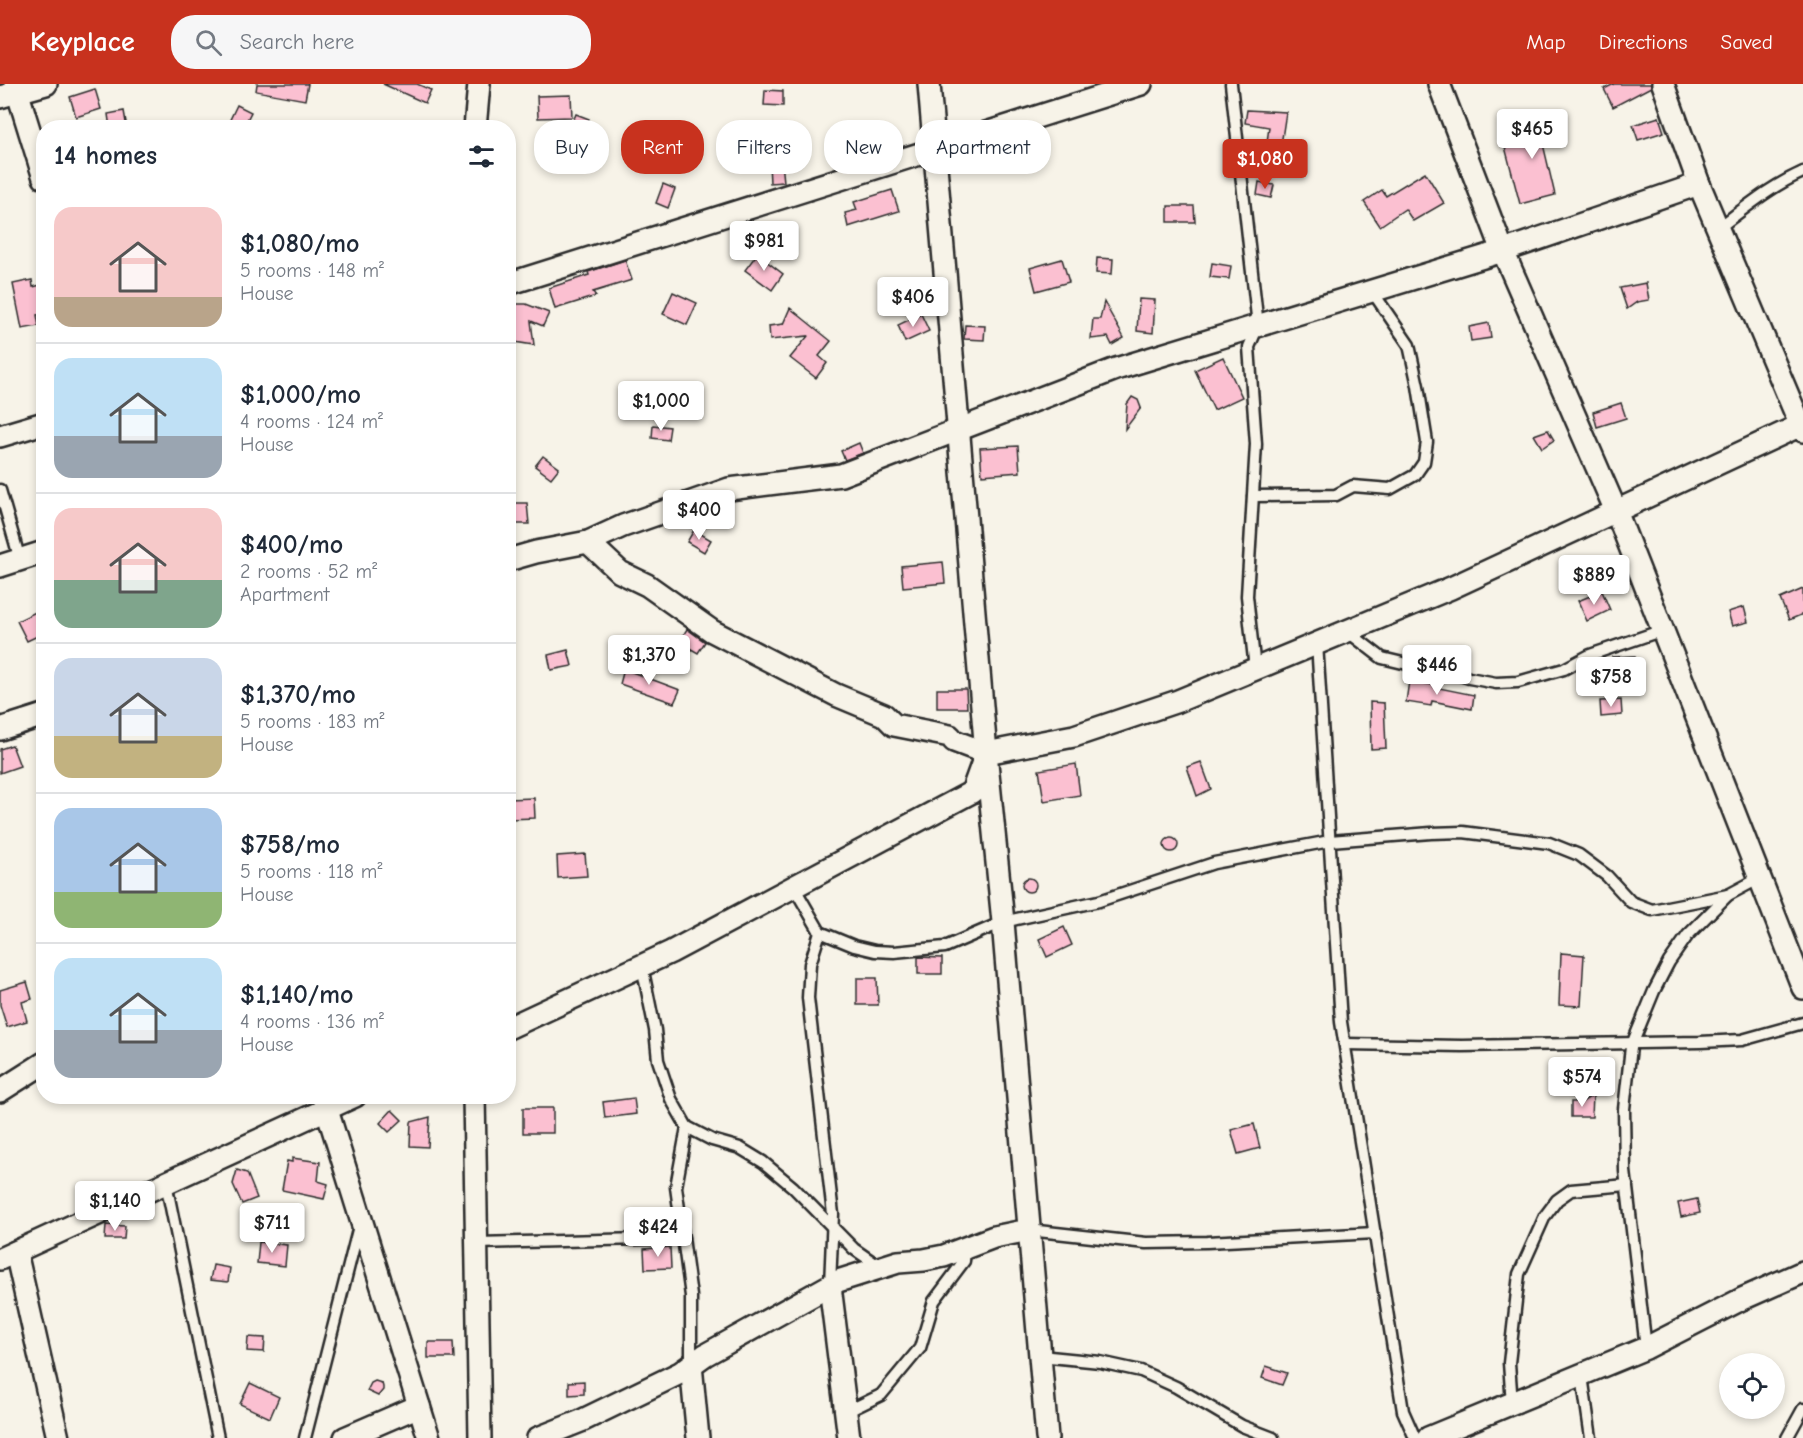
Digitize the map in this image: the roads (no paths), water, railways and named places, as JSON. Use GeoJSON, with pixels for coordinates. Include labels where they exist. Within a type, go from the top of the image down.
{"type":"FeatureCollection","features":[{"type":"Feature","properties":{"kind":"street"},"geometry":{"type":"LineString","coordinates":[[36,157],[11,91],[46,84]]}},
{"type":"Feature","properties":{"kind":"street"},"geometry":{"type":"LineString","coordinates":[[476,120],[479,84]]}},
{"type":"Feature","properties":{"kind":"street"},"geometry":{"type":"LineString","coordinates":[[929,84],[932,120]]}},
{"type":"Feature","properties":{"kind":"street"},"geometry":{"type":"LineString","coordinates":[[1029,120],[1141,84]]}},
{"type":"Feature","properties":{"kind":"street"},"geometry":{"type":"LineString","coordinates":[[1439,84],[1503,251],[1617,511],[1803,988]]}},
{"type":"Feature","properties":{"kind":"street"},"geometry":{"type":"LineString","coordinates":[[588,542],[620,572],[647,585],[712,631],[836,695],[884,715],[894,725],[950,736],[954,741],[986,753],[1074,736],[1178,701],[1451,588],[1802,427],[1717,229],[1663,84]]}},
{"type":"Feature","properties":{"kind":"street"},"geometry":{"type":"LineString","coordinates":[[516,281],[915,156]]}},
{"type":"Feature","properties":{"kind":"street"},"geometry":{"type":"LineString","coordinates":[[937,174],[1047,1438]]}},
{"type":"Feature","properties":{"kind":"street"},"geometry":{"type":"LineString","coordinates":[[516,558],[588,542],[623,526],[729,489],[841,475],[1116,369],[1503,251],[1699,184]]}},
{"type":"Feature","properties":{"kind":"street"},"geometry":{"type":"LineString","coordinates":[[0,436],[36,425]]}},
{"type":"Feature","properties":{"kind":"street"},"geometry":{"type":"LineString","coordinates":[[10,563],[36,555]]}},
{"type":"Feature","properties":{"kind":"street"},"geometry":{"type":"LineString","coordinates":[[0,729],[36,720]]}},
{"type":"Feature","properties":{"kind":"street"},"geometry":{"type":"LineString","coordinates":[[516,1024],[642,966],[972,792],[986,753]]}},
{"type":"Feature","properties":{"kind":"street"},"geometry":{"type":"LineString","coordinates":[[0,1091],[36,1068]]}},
{"type":"Feature","properties":{"kind":"street"},"geometry":{"type":"LineString","coordinates":[[58,1438],[8,1256],[166,1183],[323,1104]]}},
{"type":"Feature","properties":{"kind":"street"},"geometry":{"type":"LineString","coordinates":[[325,1104],[429,1438]]}},
{"type":"Feature","properties":{"kind":"street"},"geometry":{"type":"LineString","coordinates":[[474,1104],[480,1438]]}},
{"type":"Feature","properties":{"kind":"street"},"geometry":{"type":"LineString","coordinates":[[538,1438],[680,1373],[838,1281],[898,1262],[944,1256],[994,1237],[1029,1230]]}},
{"type":"Feature","properties":{"kind":"street"},"geometry":{"type":"LineString","coordinates":[[1428,1438],[1646,1348],[1742,1299],[1803,1272]]}},
{"type":"Feature","properties":{"kind":"street"},"geometry":{"type":"LineString","coordinates":[[830,1286],[849,1438]]}},
{"type":"Feature","properties":{"kind":"street"},"geometry":{"type":"LineString","coordinates":[[691,1365],[698,1438]]}},
{"type":"Feature","properties":{"kind":"street"},"geometry":{"type":"LineString","coordinates":[[345,1438],[419,1406]]}},
{"type":"Feature","properties":{"kind":"lane"},"geometry":{"type":"LineString","coordinates":[[1231,84],[1258,326],[1249,347],[1256,444],[1247,596],[1255,669]]}},
{"type":"Feature","properties":{"kind":"lane"},"geometry":{"type":"LineString","coordinates":[[1717,229],[1765,194],[1803,172]]}},
{"type":"Feature","properties":{"kind":"lane"},"geometry":{"type":"LineString","coordinates":[[1253,496],[1336,495],[1353,486],[1390,489],[1415,475],[1424,462],[1427,442],[1409,345],[1372,291]]}},
{"type":"Feature","properties":{"kind":"lane"},"geometry":{"type":"LineString","coordinates":[[0,490],[10,563]]}},
{"type":"Feature","properties":{"kind":"lane"},"geometry":{"type":"LineString","coordinates":[[1347,631],[1382,658],[1441,668],[1469,678],[1496,683],[1518,682],[1564,669],[1590,655],[1663,630]]}},
{"type":"Feature","properties":{"kind":"lane"},"geometry":{"type":"LineString","coordinates":[[1317,643],[1341,1022],[1403,1411],[1415,1438]]}},
{"type":"Feature","properties":{"kind":"lane"},"geometry":{"type":"LineString","coordinates":[[794,887],[820,932],[854,946],[875,951],[894,952],[945,947],[1003,922],[1099,901],[1214,863],[1330,841],[1431,833],[1463,832],[1550,843],[1579,855],[1607,876],[1631,902],[1652,910],[1728,896]]}},
{"type":"Feature","properties":{"kind":"lane"},"geometry":{"type":"LineString","coordinates":[[1646,1348],[1627,1185],[1624,1109],[1633,1044],[1654,991],[1669,962],[1688,935],[1728,896],[1760,878]]}},
{"type":"Feature","properties":{"kind":"lane"},"geometry":{"type":"LineString","coordinates":[[820,932],[810,964],[808,998],[831,1190],[830,1286]]}},
{"type":"Feature","properties":{"kind":"lane"},"geometry":{"type":"LineString","coordinates":[[642,966],[655,1030],[658,1060],[671,1099],[687,1127],[712,1140],[741,1148],[763,1162],[793,1187],[854,1249],[882,1268]]}},
{"type":"Feature","properties":{"kind":"lane"},"geometry":{"type":"LineString","coordinates":[[1345,1044],[1462,1047],[1742,1040],[1803,1023]]}},
{"type":"Feature","properties":{"kind":"lane"},"geometry":{"type":"LineString","coordinates":[[687,1127],[676,1187],[691,1296],[691,1365]]}},
{"type":"Feature","properties":{"kind":"lane"},"geometry":{"type":"LineString","coordinates":[[166,1183],[218,1438]]}},
{"type":"Feature","properties":{"kind":"lane"},"geometry":{"type":"LineString","coordinates":[[1512,1404],[1509,1363],[1519,1274],[1545,1216],[1557,1200],[1571,1190],[1627,1185]]}},
{"type":"Feature","properties":{"kind":"lane"},"geometry":{"type":"LineString","coordinates":[[305,1438],[361,1218]]}},
{"type":"Feature","properties":{"kind":"lane"},"geometry":{"type":"LineString","coordinates":[[1029,1230],[1146,1243],[1375,1233]]}},
{"type":"Feature","properties":{"kind":"lane"},"geometry":{"type":"LineString","coordinates":[[477,1243],[683,1238]]}},
{"type":"Feature","properties":{"kind":"lane"},"geometry":{"type":"LineString","coordinates":[[846,1412],[881,1395],[920,1348],[934,1301],[964,1261],[965,1248]]}},
{"type":"Feature","properties":{"kind":"lane"},"geometry":{"type":"LineString","coordinates":[[1040,1356],[1100,1362],[1141,1371],[1176,1387],[1242,1426],[1273,1438]]}},
{"type":"Feature","properties":{"kind":"lane"},"geometry":{"type":"LineString","coordinates":[[1582,1376],[1591,1438]]}},
{"type":"Feature","properties":{"kind":"lane"},"geometry":{"type":"LineString","coordinates":[[1787,1438],[1803,1409]]}}]}
